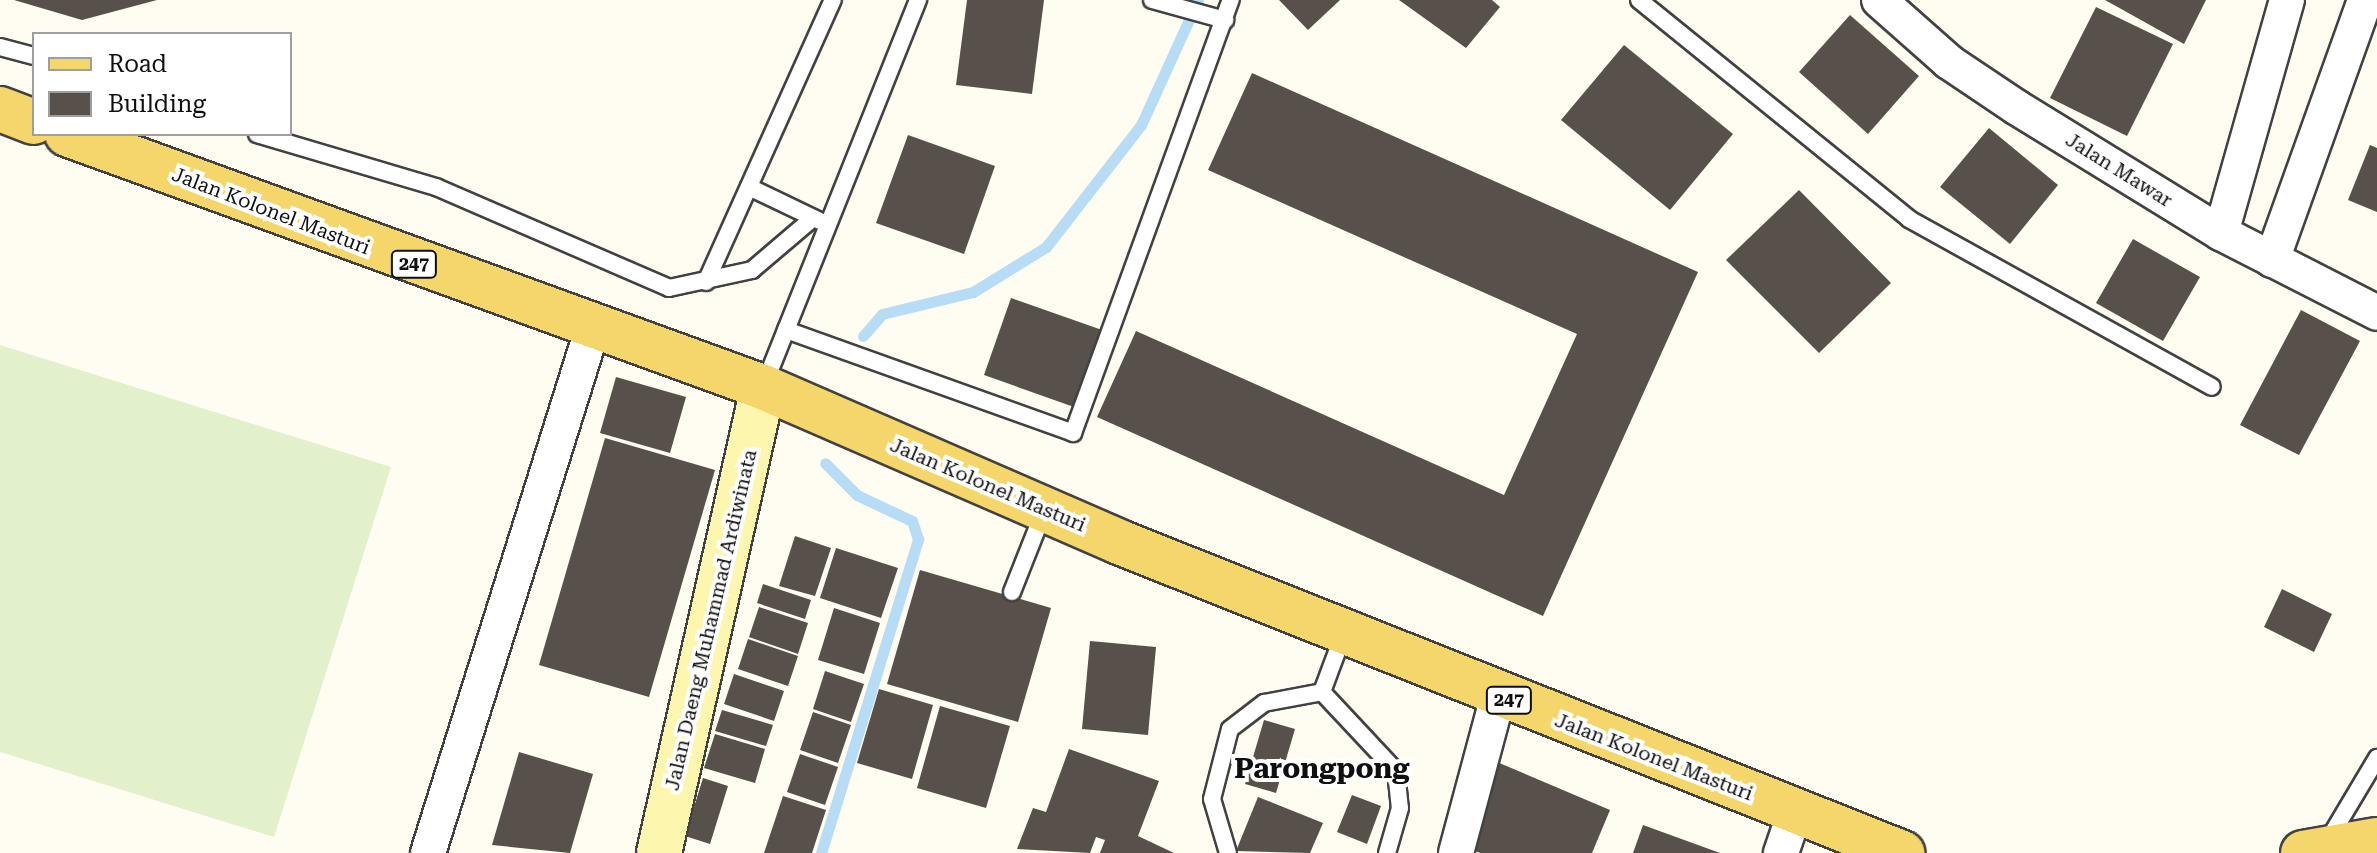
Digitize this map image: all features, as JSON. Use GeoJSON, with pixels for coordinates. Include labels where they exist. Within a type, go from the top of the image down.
{"type":"FeatureCollection","features":[{"type":"Feature","properties":{"kind":"main road"},"geometry":{"type":"LineString","coordinates":[[0,109],[32,121]]}},
{"type":"Feature","properties":{"kind":"main road","name":"Jalan Kolonel Masturi"},"geometry":{"type":"LineString","coordinates":[[72,136],[592,330],[763,387],[1344,633],[1902,853]]}},
{"type":"Feature","properties":{"kind":"main road","name":"Jalan Daeng Muhammad Ardiwinata"},"geometry":{"type":"LineString","coordinates":[[659,853],[763,387]]}},
{"type":"Feature","properties":{"kind":"main road"},"geometry":{"type":"LineString","coordinates":[[2313,852],[2377,840]]}},
{"type":"Feature","properties":{"kind":"street","name":"Jalan Mawar"},"geometry":{"type":"LineString","coordinates":[[1879,0],[1949,62],[2221,233],[2377,313]]}},
{"type":"Feature","properties":{"kind":"street"},"geometry":{"type":"LineString","coordinates":[[2221,233],[2287,0]]}},
{"type":"Feature","properties":{"kind":"street"},"geometry":{"type":"LineString","coordinates":[[2272,260],[2365,0]]}},
{"type":"Feature","properties":{"kind":"street"},"geometry":{"type":"LineString","coordinates":[[428,853],[592,330]]}},
{"type":"Feature","properties":{"kind":"street"},"geometry":{"type":"LineString","coordinates":[[1456,853],[1498,696]]}},
{"type":"Feature","properties":{"kind":"street"},"geometry":{"type":"LineString","coordinates":[[1781,853],[1795,812]]}},
{"type":"Feature","properties":{"kind":"lane"},"geometry":{"type":"LineString","coordinates":[[706,282],[833,0]]}},
{"type":"Feature","properties":{"kind":"lane"},"geometry":{"type":"LineString","coordinates":[[763,387],[833,227],[918,0]]}},
{"type":"Feature","properties":{"kind":"lane"},"geometry":{"type":"LineString","coordinates":[[1152,0],[1218,18]]}},
{"type":"Feature","properties":{"kind":"lane"},"geometry":{"type":"LineString","coordinates":[[786,330],[1073,433],[1218,18],[1231,0]]}},
{"type":"Feature","properties":{"kind":"lane"},"geometry":{"type":"LineString","coordinates":[[1639,0],[1909,219],[2212,387]]}},
{"type":"Feature","properties":{"kind":"lane"},"geometry":{"type":"LineString","coordinates":[[0,47],[32,55]]}},
{"type":"Feature","properties":{"kind":"lane"},"geometry":{"type":"LineString","coordinates":[[264,136],[436,187],[669,288],[752,270],[813,218]]}},
{"type":"Feature","properties":{"kind":"lane"},"geometry":{"type":"LineString","coordinates":[[749,187],[833,227]]}},
{"type":"Feature","properties":{"kind":"lane"},"geometry":{"type":"LineString","coordinates":[[1012,592],[1045,509]]}},
{"type":"Feature","properties":{"kind":"lane"},"geometry":{"type":"LineString","coordinates":[[1322,692],[1344,633]]}},
{"type":"Feature","properties":{"kind":"lane"},"geometry":{"type":"LineString","coordinates":[[1228,853],[1212,799],[1230,729],[1264,703],[1322,692]]}},
{"type":"Feature","properties":{"kind":"lane"},"geometry":{"type":"LineString","coordinates":[[1322,692],[1396,771],[1400,808],[1387,853]]}},
{"type":"Feature","properties":{"kind":"lane"},"geometry":{"type":"LineString","coordinates":[[2313,852],[2377,758]]}},
{"type":"Feature","properties":{"kind":"green space"},"geometry":{"type":"Polygon","coordinates":[[[0,345],[391,467],[274,837],[0,752],[0,345]]]}},
{"type":"Feature","properties":{"kind":"building"},"geometry":{"type":"Polygon","coordinates":[[[14,0],[157,0],[82,20],[14,0]]]}},
{"type":"Feature","properties":{"kind":"building"},"geometry":{"type":"Polygon","coordinates":[[[967,0],[1044,0],[1032,94],[956,85],[967,0]]]}},
{"type":"Feature","properties":{"kind":"building"},"geometry":{"type":"Polygon","coordinates":[[[1279,0],[1340,0],[1308,30],[1279,0]]]}},
{"type":"Feature","properties":{"kind":"building"},"geometry":{"type":"Polygon","coordinates":[[[1399,0],[1492,0],[1500,7],[1466,48],[1399,0]]]}},
{"type":"Feature","properties":{"kind":"building"},"geometry":{"type":"Polygon","coordinates":[[[2105,0],[2206,0],[2184,44],[2105,0]]]}},
{"type":"Feature","properties":{"kind":"building"},"geometry":{"type":"Polygon","coordinates":[[[2096,7],[2173,44],[2127,136],[2050,98],[2096,7]]]}},
{"type":"Feature","properties":{"kind":"building"},"geometry":{"type":"Polygon","coordinates":[[[1850,15],[1919,76],[1868,134],[1799,72],[1850,15]]]}},
{"type":"Feature","properties":{"kind":"building"},"geometry":{"type":"Polygon","coordinates":[[[1624,45],[1733,134],[1670,210],[1561,120],[1624,45]]]}},
{"type":"Feature","properties":{"kind":"building"},"geometry":{"type":"Polygon","coordinates":[[[1252,73],[1698,272],[1543,616],[1097,417],[1136,331],[1504,495],[1577,334],[1208,170],[1252,73]]]}},
{"type":"Feature","properties":{"kind":"building"},"geometry":{"type":"Polygon","coordinates":[[[1989,128],[2058,185],[2010,244],[1940,187],[1989,128]]]}},
{"type":"Feature","properties":{"kind":"building"},"geometry":{"type":"Polygon","coordinates":[[[908,135],[995,166],[964,254],[876,223],[908,135]]]}},
{"type":"Feature","properties":{"kind":"building"},"geometry":{"type":"Polygon","coordinates":[[[2370,145],[2377,148],[2377,212],[2348,200],[2370,145]]]}},
{"type":"Feature","properties":{"kind":"building"},"geometry":{"type":"Polygon","coordinates":[[[1799,190],[1891,283],[1819,353],[1726,260],[1799,190]]]}},
{"type":"Feature","properties":{"kind":"building"},"geometry":{"type":"Polygon","coordinates":[[[2133,239],[2200,277],[2163,341],[2096,303],[2133,239]]]}},
{"type":"Feature","properties":{"kind":"building"},"geometry":{"type":"Polygon","coordinates":[[[1011,298],[1102,330],[1074,407],[984,375],[1011,298]]]}},
{"type":"Feature","properties":{"kind":"building"},"geometry":{"type":"Polygon","coordinates":[[[2301,310],[2360,341],[2299,455],[2240,425],[2301,310]]]}},
{"type":"Feature","properties":{"kind":"building"},"geometry":{"type":"Polygon","coordinates":[[[616,377],[686,397],[670,453],[600,433],[616,377]]]}},
{"type":"Feature","properties":{"kind":"building"},"geometry":{"type":"Polygon","coordinates":[[[605,438],[715,470],[649,697],[539,665],[605,438]]]}},
{"type":"Feature","properties":{"kind":"building"},"geometry":{"type":"Polygon","coordinates":[[[795,536],[831,548],[815,596],[779,586],[795,536]]]}},
{"type":"Feature","properties":{"kind":"building"},"geometry":{"type":"Polygon","coordinates":[[[836,548],[898,568],[881,618],[820,598],[836,548]]]}},
{"type":"Feature","properties":{"kind":"building"},"geometry":{"type":"Polygon","coordinates":[[[920,570],[1051,608],[1018,722],[887,684],[920,570]]]}},
{"type":"Feature","properties":{"kind":"building"},"geometry":{"type":"Polygon","coordinates":[[[763,584],[811,600],[805,619],[757,603],[763,584]]]}},
{"type":"Feature","properties":{"kind":"building"},"geometry":{"type":"Polygon","coordinates":[[[2282,589],[2332,614],[2314,652],[2264,627],[2282,589]]]}},
{"type":"Feature","properties":{"kind":"building"},"geometry":{"type":"Polygon","coordinates":[[[759,607],[808,623],[798,654],[749,637],[759,607]]]}},
{"type":"Feature","properties":{"kind":"building"},"geometry":{"type":"Polygon","coordinates":[[[834,608],[880,623],[864,674],[818,660],[834,608]]]}},
{"type":"Feature","properties":{"kind":"building"},"geometry":{"type":"Polygon","coordinates":[[[748,639],[798,656],[788,686],[738,669],[748,639]]]}},
{"type":"Feature","properties":{"kind":"building"},"geometry":{"type":"Polygon","coordinates":[[[1090,641],[1156,647],[1148,735],[1082,729],[1090,641]]]}},
{"type":"Feature","properties":{"kind":"building"},"geometry":{"type":"Polygon","coordinates":[[[825,671],[864,684],[851,722],[813,709],[825,671]]]}},
{"type":"Feature","properties":{"kind":"building"},"geometry":{"type":"Polygon","coordinates":[[[734,674],[784,691],[774,721],[724,704],[734,674]]]}},
{"type":"Feature","properties":{"kind":"building"},"geometry":{"type":"Polygon","coordinates":[[[879,689],[933,705],[912,779],[857,763],[879,689]]]}},
{"type":"Feature","properties":{"kind":"building"},"geometry":{"type":"Polygon","coordinates":[[[940,706],[1010,726],[986,808],[917,788],[940,706]]]}},
{"type":"Feature","properties":{"kind":"building"},"geometry":{"type":"Polygon","coordinates":[[[722,710],[773,725],[766,746],[715,731],[722,710]]]}},
{"type":"Feature","properties":{"kind":"building"},"geometry":{"type":"Polygon","coordinates":[[[813,712],[851,725],[838,763],[800,750],[813,712]]]}},
{"type":"Feature","properties":{"kind":"building"},"geometry":{"type":"Polygon","coordinates":[[[1264,720],[1295,729],[1276,793],[1245,784],[1264,720]]]}},
{"type":"Feature","properties":{"kind":"building"},"geometry":{"type":"Polygon","coordinates":[[[715,734],[765,749],[755,783],[704,768],[715,734]]]}},
{"type":"Feature","properties":{"kind":"building"},"geometry":{"type":"Polygon","coordinates":[[[1069,749],[1159,781],[1138,836],[1174,853],[1100,853],[1105,840],[1096,837],[1090,853],[1017,849],[1033,808],[1046,812],[1069,749]]]}},
{"type":"Feature","properties":{"kind":"building"},"geometry":{"type":"Polygon","coordinates":[[[519,752],[593,774],[570,853],[492,845],[519,752]]]}},
{"type":"Feature","properties":{"kind":"building"},"geometry":{"type":"Polygon","coordinates":[[[800,754],[838,767],[825,805],[787,792],[800,754]]]}},
{"type":"Feature","properties":{"kind":"building"},"geometry":{"type":"Polygon","coordinates":[[[1497,762],[1610,810],[1592,853],[1480,853],[1462,845],[1497,762]]]}},
{"type":"Feature","properties":{"kind":"building"},"geometry":{"type":"Polygon","coordinates":[[[703,778],[728,786],[710,844],[685,836],[703,778]]]}},
{"type":"Feature","properties":{"kind":"building"},"geometry":{"type":"Polygon","coordinates":[[[1352,795],[1381,806],[1367,844],[1337,832],[1352,795]]]}},
{"type":"Feature","properties":{"kind":"building"},"geometry":{"type":"Polygon","coordinates":[[[783,796],[826,810],[812,853],[764,853],[783,796]]]}},
{"type":"Feature","properties":{"kind":"building"},"geometry":{"type":"Polygon","coordinates":[[[1258,797],[1323,823],[1310,853],[1236,851],[1258,797]]]}},
{"type":"Feature","properties":{"kind":"building"},"geometry":{"type":"Polygon","coordinates":[[[1643,825],[1720,853],[1633,853],[1643,825]]]}},
{"type":"Feature","properties":{"kind":"waterway"},"geometry":{"type":"LineString","coordinates":[[863,336],[882,314],[973,292],[1046,247],[1141,125],[1198,0]]}},
{"type":"Feature","properties":{"kind":"waterway"},"geometry":{"type":"LineString","coordinates":[[821,853],[918,539],[912,521],[857,495],[825,463]]}},
{"type":"Feature","properties":{"kind":"district","name":"Parongpong"},"geometry":{"type":"Point","coordinates":[1322,769]}}]}
